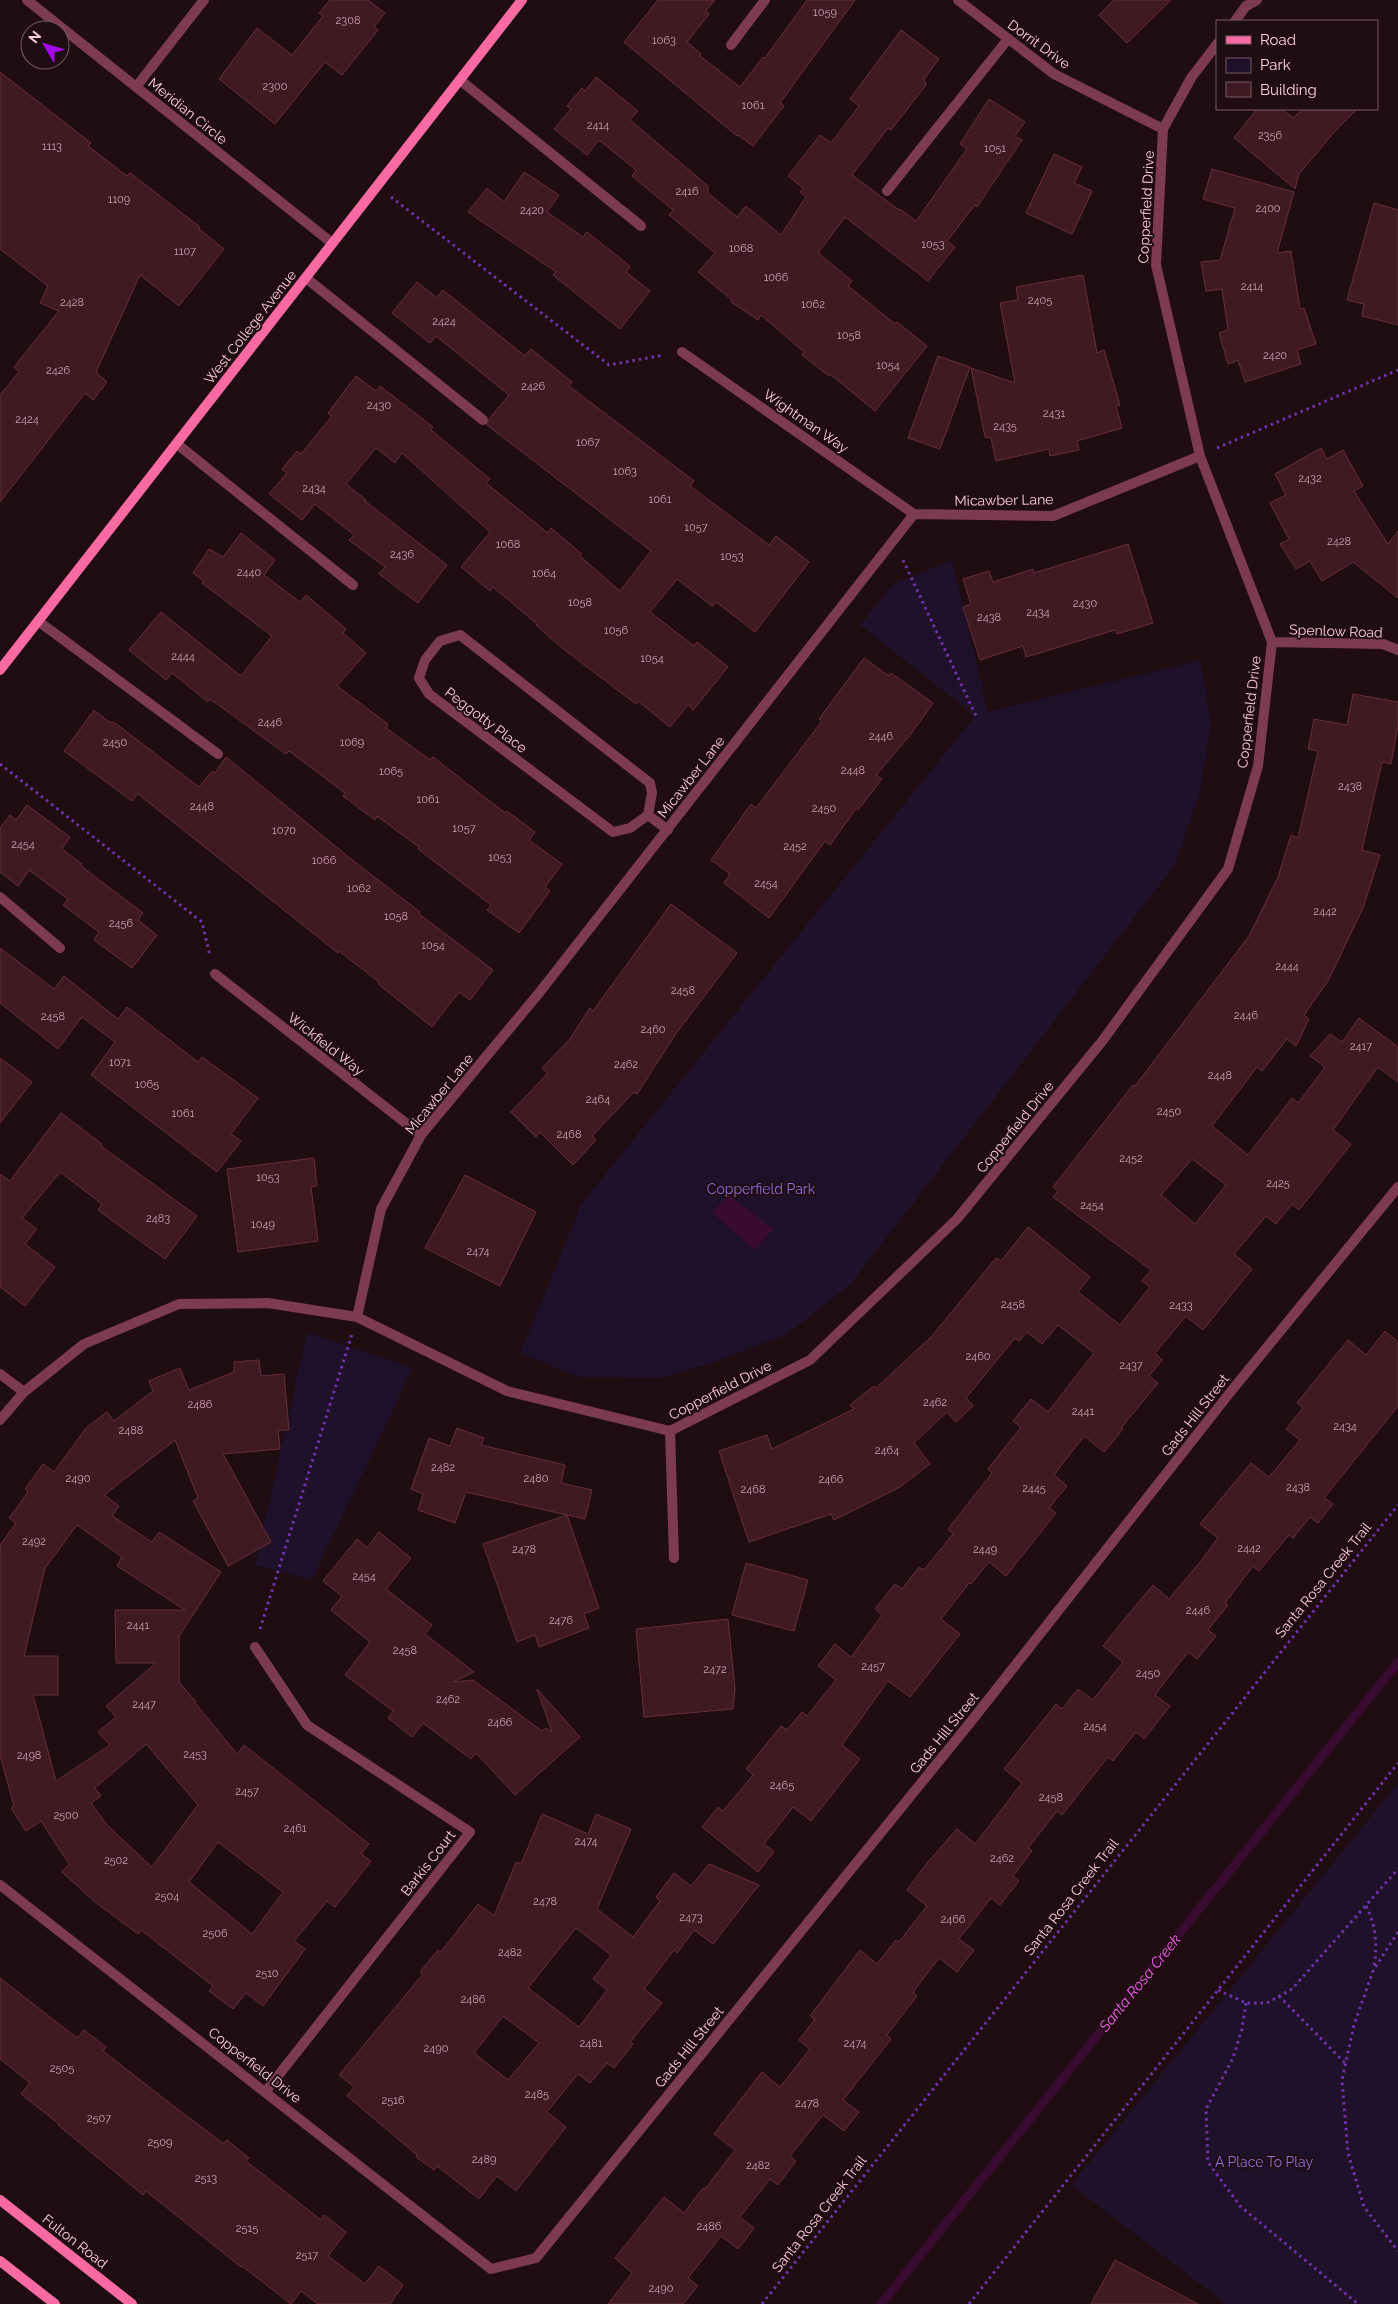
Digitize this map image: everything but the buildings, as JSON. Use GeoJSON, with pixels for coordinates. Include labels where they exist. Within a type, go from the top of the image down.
{"type":"FeatureCollection","features":[{"type":"Feature","properties":{"kind":"main road","name":"West College Avenue"},"geometry":{"type":"LineString","coordinates":[[0,670],[522,0]]}},
{"type":"Feature","properties":{"kind":"main road","name":"Fulton Road"},"geometry":{"type":"LineString","coordinates":[[0,2200],[132,2304]]}},
{"type":"Feature","properties":{"kind":"main road"},"geometry":{"type":"LineString","coordinates":[[0,2261],[55,2304]]}},
{"type":"Feature","properties":{"kind":"street","name":"Meridian Circle"},"geometry":{"type":"LineString","coordinates":[[27,0],[332,244]]}},
{"type":"Feature","properties":{"kind":"street"},"geometry":{"type":"LineString","coordinates":[[136,87],[204,0]]}},
{"type":"Feature","properties":{"kind":"street"},"geometry":{"type":"LineString","coordinates":[[731,45],[765,0]]}},
{"type":"Feature","properties":{"kind":"street","name":"Dorrit Drive"},"geometry":{"type":"LineString","coordinates":[[958,0],[1054,74],[1163,129]]}},
{"type":"Feature","properties":{"kind":"street"},"geometry":{"type":"LineString","coordinates":[[1235,20],[1244,3],[1258,0]]}},
{"type":"Feature","properties":{"kind":"street"},"geometry":{"type":"LineString","coordinates":[[888,192],[1008,39]]}},
{"type":"Feature","properties":{"kind":"street","name":"Copperfield Drive"},"geometry":{"type":"LineString","coordinates":[[0,1420],[24,1392],[84,1344],[179,1304],[268,1303],[357,1317],[507,1391],[670,1431],[810,1360],[958,1219],[1103,1040],[1228,869],[1258,766],[1272,642],[1200,456],[1156,266],[1163,129],[1191,78],[1216,45]]}},
{"type":"Feature","properties":{"kind":"street"},"geometry":{"type":"LineString","coordinates":[[460,80],[641,226]]}},
{"type":"Feature","properties":{"kind":"street"},"geometry":{"type":"LineString","coordinates":[[306,278],[483,420]]}},
{"type":"Feature","properties":{"kind":"street","name":"Wightman Way"},"geometry":{"type":"LineString","coordinates":[[682,352],[914,514]]}},
{"type":"Feature","properties":{"kind":"street"},"geometry":{"type":"LineString","coordinates":[[176,444],[353,585]]}},
{"type":"Feature","properties":{"kind":"street","name":"Micawber Lane"},"geometry":{"type":"LineString","coordinates":[[357,1317],[381,1209],[421,1135],[539,993],[914,514],[1053,516],[1200,456]]}},
{"type":"Feature","properties":{"kind":"street"},"geometry":{"type":"LineString","coordinates":[[38,621],[218,754]]}},
{"type":"Feature","properties":{"kind":"street","name":"Peggotty Place"},"geometry":{"type":"LineString","coordinates":[[460,635],[650,783],[652,793],[648,815],[630,828],[613,832],[429,694],[419,678],[425,660],[440,641],[460,635]]}},
{"type":"Feature","properties":{"kind":"street","name":"Spenlow Road"},"geometry":{"type":"LineString","coordinates":[[1272,642],[1383,644],[1398,650]]}},
{"type":"Feature","properties":{"kind":"street"},"geometry":{"type":"LineString","coordinates":[[648,815],[668,830]]}},
{"type":"Feature","properties":{"kind":"street"},"geometry":{"type":"LineString","coordinates":[[0,897],[60,948]]}},
{"type":"Feature","properties":{"kind":"street","name":"Wickfield Way"},"geometry":{"type":"LineString","coordinates":[[215,974],[421,1135]]}},
{"type":"Feature","properties":{"kind":"street","name":"Gads Hill Street"},"geometry":{"type":"LineString","coordinates":[[492,2269],[536,2258],[973,1719],[1232,1390],[1398,1187]]}},
{"type":"Feature","properties":{"kind":"street"},"geometry":{"type":"LineString","coordinates":[[0,1374],[24,1392]]}},
{"type":"Feature","properties":{"kind":"street"},"geometry":{"type":"LineString","coordinates":[[670,1431],[674,1558]]}},
{"type":"Feature","properties":{"kind":"street","name":"Barkis Court"},"geometry":{"type":"LineString","coordinates":[[255,1646],[307,1725],[470,1832],[266,2091]]}},
{"type":"Feature","properties":{"kind":"street","name":"Copperfield Drive"},"geometry":{"type":"LineString","coordinates":[[0,1885],[492,2269]]}},
{"type":"Feature","properties":{"kind":"path"},"geometry":{"type":"LineString","coordinates":[[377,186],[609,365],[682,352]]}},
{"type":"Feature","properties":{"kind":"path"},"geometry":{"type":"LineString","coordinates":[[1200,456],[1398,370]]}},
{"type":"Feature","properties":{"kind":"path"},"geometry":{"type":"LineString","coordinates":[[894,539],[976,716]]}},
{"type":"Feature","properties":{"kind":"path"},"geometry":{"type":"LineString","coordinates":[[0,764],[202,922],[215,974]]}},
{"type":"Feature","properties":{"kind":"path"},"geometry":{"type":"LineString","coordinates":[[255,1646],[357,1317]]}},
{"type":"Feature","properties":{"kind":"path","name":"Santa Rosa Creek Trail"},"geometry":{"type":"LineString","coordinates":[[762,2304],[1398,1505]]}},
{"type":"Feature","properties":{"kind":"path"},"geometry":{"type":"LineString","coordinates":[[969,2304],[1398,1763]]}},
{"type":"Feature","properties":{"kind":"path"},"geometry":{"type":"LineString","coordinates":[[1218,1990],[1246,2003],[1266,2003],[1292,1989],[1398,1869]]}},
{"type":"Feature","properties":{"kind":"path"},"geometry":{"type":"LineString","coordinates":[[1366,1906],[1374,1923],[1377,1945],[1373,1972],[1354,2025],[1342,2080],[1348,2153],[1364,2208],[1398,2251]]}},
{"type":"Feature","properties":{"kind":"path"},"geometry":{"type":"LineString","coordinates":[[1373,1972],[1398,1932]]}},
{"type":"Feature","properties":{"kind":"path"},"geometry":{"type":"LineString","coordinates":[[1279,1996],[1345,2064]]}},
{"type":"Feature","properties":{"kind":"path"},"geometry":{"type":"LineString","coordinates":[[1246,2003],[1242,2029],[1233,2058],[1206,2109],[1208,2162],[1240,2206],[1358,2304]]}},
{"type":"Feature","properties":{"kind":"green space","name":"Copperfield Park"},"geometry":{"type":"Polygon","coordinates":[[[952,560],[988,712],[1200,660],[1211,723],[1200,792],[1175,865],[850,1285],[786,1335],[709,1364],[660,1378],[579,1377],[520,1353],[582,1203],[975,716],[860,625],[893,584],[952,560]]]}},
{"type":"Feature","properties":{"kind":"green space"},"geometry":{"type":"Polygon","coordinates":[[[307,1332],[413,1368],[312,1580],[255,1565],[307,1332]]]}},
{"type":"Feature","properties":{"kind":"green space","name":"A Place To Play"},"geometry":{"type":"Polygon","coordinates":[[[1398,1783],[1398,2304],[1226,2304],[1071,2185],[1398,1783]]]}},
{"type":"Feature","properties":{"kind":"shaded area"},"geometry":{"type":"Polygon","coordinates":[[[728,1194],[773,1229],[755,1250],[712,1213],[728,1194]]]}},
{"type":"Feature","properties":{"kind":"waterway","name":"Santa Rosa Creek"},"geometry":{"type":"LineString","coordinates":[[881,2304],[1398,1662]]}}]}
